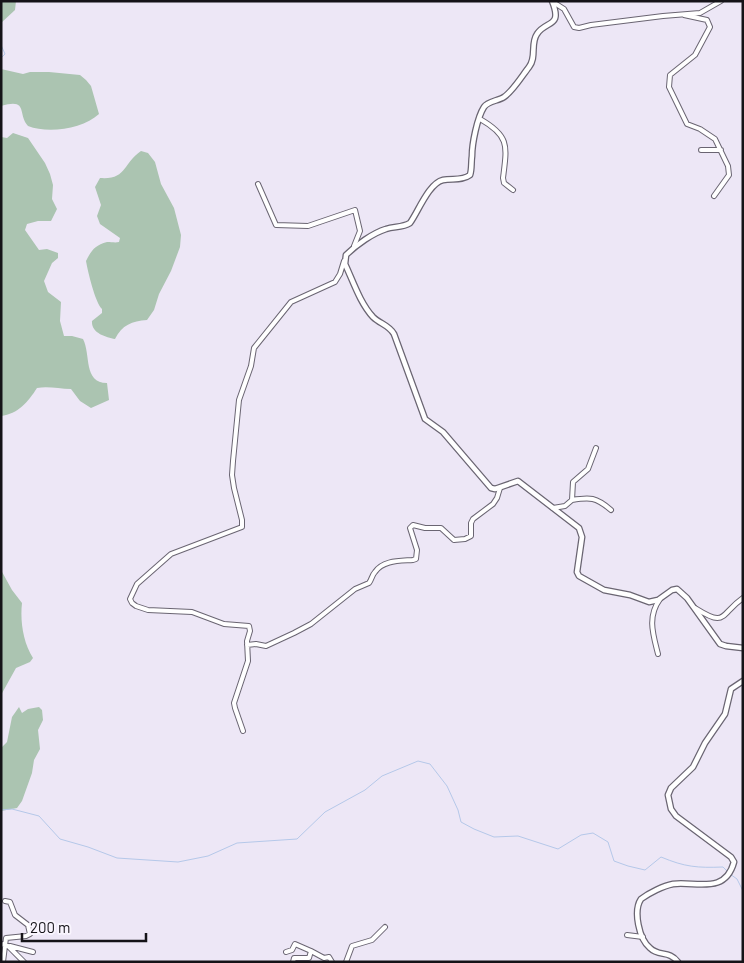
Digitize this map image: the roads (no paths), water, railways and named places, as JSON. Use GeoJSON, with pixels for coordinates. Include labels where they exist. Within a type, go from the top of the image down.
{"type":"FeatureCollection","features":[{"type":"Feature","properties":{"kind":"street"},"geometry":{"type":"LineString","coordinates":[[553,2],[564,9],[576,28],[700,13],[721,1]]}},
{"type":"Feature","properties":{"kind":"street"},"geometry":{"type":"LineString","coordinates":[[351,250],[384,230],[406,226],[410,223],[435,183],[444,180],[464,179],[470,175],[472,170],[472,153],[480,118],[486,105],[506,96],[532,62],[536,35],[555,20],[553,2]]}},
{"type":"Feature","properties":{"kind":"street"},"geometry":{"type":"LineString","coordinates":[[684,15],[707,20],[710,27],[695,55],[670,75],[669,87],[686,124],[707,132],[721,150],[730,172],[714,196]]}},
{"type":"Feature","properties":{"kind":"street"},"geometry":{"type":"LineString","coordinates":[[480,118],[496,128],[503,139],[505,149],[503,178],[504,182],[513,190]]}},
{"type":"Feature","properties":{"kind":"street"},"geometry":{"type":"LineString","coordinates":[[701,150],[721,150]]}},
{"type":"Feature","properties":{"kind":"street"},"geometry":{"type":"LineString","coordinates":[[242,731],[234,703],[248,662],[249,626],[224,624],[192,612],[148,610],[136,606],[130,599],[137,584],[172,554],[242,527],[232,476],[233,461],[239,400],[251,366],[254,348],[290,302],[335,282],[345,259],[358,240],[360,231],[355,210],[308,226],[276,226],[258,184]]}},
{"type":"Feature","properties":{"kind":"street"},"geometry":{"type":"LineString","coordinates":[[345,259],[367,310],[390,328],[394,334],[425,419],[443,432],[492,488],[500,488],[518,481],[577,525],[582,541],[577,572],[580,578],[604,590],[630,595],[644,602],[652,602],[672,590],[678,589],[687,598],[720,644],[743,648]]}},
{"type":"Feature","properties":{"kind":"street"},"geometry":{"type":"LineString","coordinates":[[572,500],[573,482],[588,469],[596,448]]}},
{"type":"Feature","properties":{"kind":"street"},"geometry":{"type":"LineString","coordinates":[[247,645],[266,646],[294,633],[316,620],[355,589],[369,583],[379,566],[416,559],[417,550],[410,528],[413,525],[425,528],[441,528],[454,540],[469,538],[471,536],[471,523],[473,519],[493,504],[500,488]]}},
{"type":"Feature","properties":{"kind":"street"},"geometry":{"type":"LineString","coordinates":[[553,508],[565,506],[572,500],[590,498],[597,499],[611,510]]}},
{"type":"Feature","properties":{"kind":"street"},"geometry":{"type":"LineString","coordinates":[[658,654],[651,622],[653,608],[660,598]]}},
{"type":"Feature","properties":{"kind":"street"},"geometry":{"type":"LineString","coordinates":[[693,606],[711,617],[718,618],[725,616],[732,606],[743,598]]}},
{"type":"Feature","properties":{"kind":"street"},"geometry":{"type":"LineString","coordinates":[[678,962],[672,955],[658,953],[649,948],[643,937],[636,915],[638,904],[641,899],[674,884],[708,884],[728,876],[734,862],[731,857],[688,826],[673,812],[669,806],[668,795],[671,788],[692,767],[705,743],[725,714],[731,689],[743,681]]}},
{"type":"Feature","properties":{"kind":"street"},"geometry":{"type":"LineString","coordinates":[[3,962],[6,938],[30,934],[28,925],[15,915],[10,902],[5,901]]}},
{"type":"Feature","properties":{"kind":"street"},"geometry":{"type":"LineString","coordinates":[[346,962],[352,946],[372,940],[385,927]]}},
{"type":"Feature","properties":{"kind":"street"},"geometry":{"type":"LineString","coordinates":[[627,935],[643,937]]}},
{"type":"Feature","properties":{"kind":"street"},"geometry":{"type":"LineString","coordinates":[[286,952],[292,950],[294,944],[324,958],[329,957],[332,962]]}},
{"type":"Feature","properties":{"kind":"street"},"geometry":{"type":"LineString","coordinates":[[4,945],[33,952]]}},
{"type":"Feature","properties":{"kind":"street"},"geometry":{"type":"LineString","coordinates":[[4,945],[24,962]]}},
{"type":"Feature","properties":{"kind":"street"},"geometry":{"type":"LineString","coordinates":[[293,962],[294,958],[308,958],[311,951]]}},
{"type":"Feature","properties":{"kind":"waterway"},"geometry":{"type":"LineString","coordinates":[[1,45],[5,54],[1,58]]}},
{"type":"Feature","properties":{"kind":"waterway"},"geometry":{"type":"LineString","coordinates":[[1,810],[12,809],[39,816],[60,839],[117,858],[178,862],[208,856],[237,843],[297,839],[325,812],[365,790],[382,776],[418,761],[430,764],[447,786],[458,810],[461,822],[494,837],[518,836],[558,849],[581,835],[593,833],[608,842],[614,861],[628,866],[645,870],[661,857],[691,866],[723,867],[727,871]]}},
{"type":"Feature","properties":{"kind":"waterway"},"geometry":{"type":"LineString","coordinates":[[730,874],[737,879],[743,891]]}}]}
